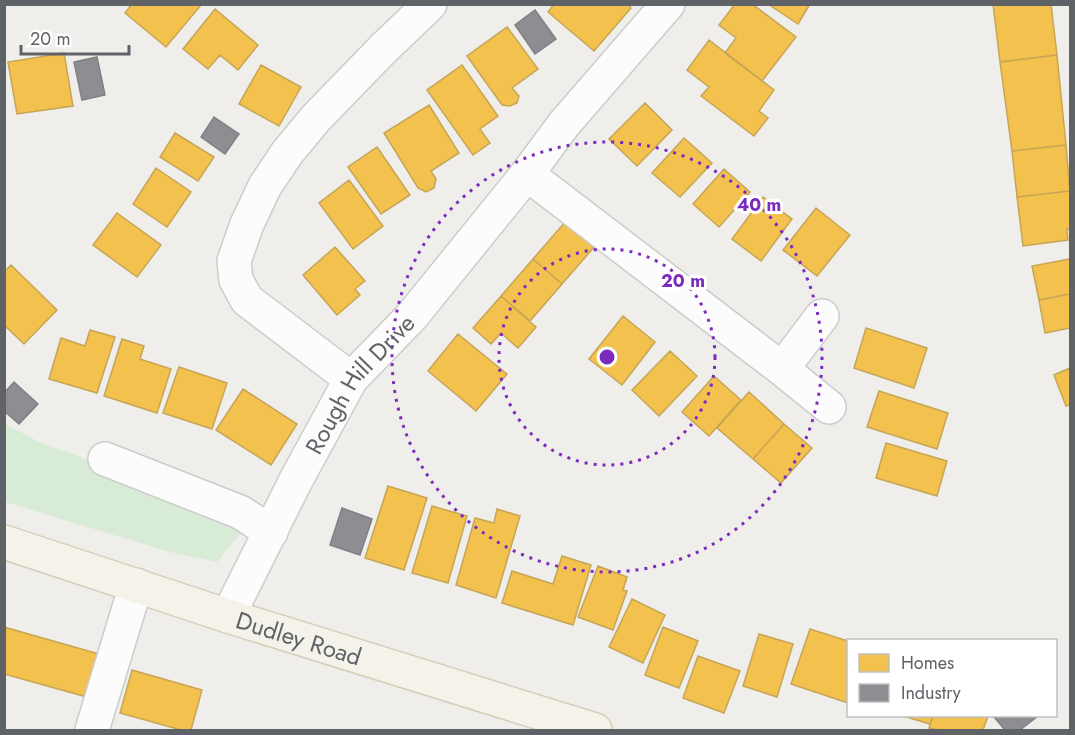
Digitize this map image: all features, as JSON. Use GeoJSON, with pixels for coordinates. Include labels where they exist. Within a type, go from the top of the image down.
{"type":"FeatureCollection","features":[{"type":"Feature","properties":{"kind":"main road","name":"Dudley Road"},"geometry":{"type":"LineString","coordinates":[[4,542],[228,616],[595,730]]}},
{"type":"Feature","properties":{"kind":"street"},"geometry":{"type":"LineString","coordinates":[[351,379],[247,300],[236,280],[234,261],[247,224],[265,186],[287,153],[316,118],[430,4]]}},
{"type":"Feature","properties":{"kind":"street","name":"Rough Hill Drive"},"geometry":{"type":"LineString","coordinates":[[228,616],[351,379],[412,316],[527,174],[564,124],[668,4]]}},
{"type":"Feature","properties":{"kind":"street"},"geometry":{"type":"LineString","coordinates":[[527,174],[829,407]]}},
{"type":"Feature","properties":{"kind":"street"},"geometry":{"type":"LineString","coordinates":[[782,369],[822,316]]}},
{"type":"Feature","properties":{"kind":"street"},"geometry":{"type":"LineString","coordinates":[[105,459],[240,512],[271,532]]}},
{"type":"Feature","properties":{"kind":"street"},"geometry":{"type":"LineString","coordinates":[[92,730],[136,585]]}},
{"type":"Feature","properties":{"kind":"green space"},"geometry":{"type":"Polygon","coordinates":[[[4,423],[39,442],[252,519],[217,562],[170,552],[5,502],[4,423]]]}},
{"type":"Feature","properties":{"kind":"building: Homes"},"geometry":{"type":"Polygon","coordinates":[[[132,4],[201,5],[166,47],[125,13],[132,4]]]}},
{"type":"Feature","properties":{"kind":"building: Homes"},"geometry":{"type":"Polygon","coordinates":[[[554,4],[627,4],[631,8],[594,51],[548,12],[554,4]]]}},
{"type":"Feature","properties":{"kind":"building: Homes"},"geometry":{"type":"Polygon","coordinates":[[[735,4],[752,4],[796,37],[762,81],[725,53],[736,38],[719,25],[735,4]]]}},
{"type":"Feature","properties":{"kind":"building: Homes"},"geometry":{"type":"Polygon","coordinates":[[[768,4],[810,4],[798,24],[768,4]]]}},
{"type":"Feature","properties":{"kind":"building: Homes"},"geometry":{"type":"Polygon","coordinates":[[[993,4],[1051,4],[1057,55],[1000,62],[993,4]]]}},
{"type":"Feature","properties":{"kind":"building: Homes"},"geometry":{"type":"Polygon","coordinates":[[[215,9],[258,45],[238,70],[220,55],[208,69],[183,49],[215,9]]]}},
{"type":"Feature","properties":{"kind":"building: Homes"},"geometry":{"type":"Polygon","coordinates":[[[507,27],[538,69],[512,88],[519,96],[517,103],[510,106],[502,105],[467,56],[507,27]]]}},
{"type":"Feature","properties":{"kind":"building: Homes"},"geometry":{"type":"Polygon","coordinates":[[[709,40],[774,90],[759,111],[768,118],[754,136],[701,96],[709,87],[687,70],[709,40]]]}},
{"type":"Feature","properties":{"kind":"building: Homes"},"geometry":{"type":"Polygon","coordinates":[[[64,53],[73,106],[17,114],[8,62],[64,53]]]}},
{"type":"Feature","properties":{"kind":"building: Homes"},"geometry":{"type":"Polygon","coordinates":[[[1057,55],[1066,145],[1012,151],[1000,62],[1057,55]]]}},
{"type":"Feature","properties":{"kind":"building: Homes"},"geometry":{"type":"Polygon","coordinates":[[[261,65],[301,87],[279,126],[239,104],[261,65]]]}},
{"type":"Feature","properties":{"kind":"building: Homes"},"geometry":{"type":"Polygon","coordinates":[[[462,65],[498,116],[480,129],[490,143],[473,155],[427,90],[462,65]]]}},
{"type":"Feature","properties":{"kind":"building: Homes"},"geometry":{"type":"Polygon","coordinates":[[[645,103],[672,130],[637,166],[609,139],[645,103]]]}},
{"type":"Feature","properties":{"kind":"building: Homes"},"geometry":{"type":"Polygon","coordinates":[[[429,105],[459,153],[431,171],[436,179],[434,188],[426,192],[418,188],[384,133],[429,105]]]}},
{"type":"Feature","properties":{"kind":"building: Homes"},"geometry":{"type":"Polygon","coordinates":[[[175,133],[214,157],[198,181],[160,157],[175,133]]]}},
{"type":"Feature","properties":{"kind":"building: Homes"},"geometry":{"type":"Polygon","coordinates":[[[684,138],[712,163],[680,197],[652,173],[684,138]]]}},
{"type":"Feature","properties":{"kind":"building: Homes"},"geometry":{"type":"Polygon","coordinates":[[[1066,145],[1070,191],[1017,197],[1012,151],[1066,145]]]}},
{"type":"Feature","properties":{"kind":"building: Homes"},"geometry":{"type":"Polygon","coordinates":[[[377,147],[410,195],[381,214],[348,167],[377,147]]]}},
{"type":"Feature","properties":{"kind":"building: Homes"},"geometry":{"type":"Polygon","coordinates":[[[156,168],[191,192],[167,227],[133,204],[156,168]]]}},
{"type":"Feature","properties":{"kind":"building: Homes"},"geometry":{"type":"Polygon","coordinates":[[[724,169],[750,192],[719,227],[693,204],[724,169]]]}},
{"type":"Feature","properties":{"kind":"building: Homes"},"geometry":{"type":"Polygon","coordinates":[[[349,180],[383,226],[353,249],[319,203],[349,180]]]}},
{"type":"Feature","properties":{"kind":"building: Homes"},"geometry":{"type":"Polygon","coordinates":[[[1070,191],[1068,240],[1023,246],[1017,197],[1070,191]]]}},
{"type":"Feature","properties":{"kind":"building: Homes"},"geometry":{"type":"Polygon","coordinates":[[[763,197],[792,219],[761,261],[732,239],[763,197]]]}},
{"type":"Feature","properties":{"kind":"building: Homes"},"geometry":{"type":"Polygon","coordinates":[[[816,208],[850,235],[817,276],[783,250],[816,208]]]}},
{"type":"Feature","properties":{"kind":"building: Homes"},"geometry":{"type":"Polygon","coordinates":[[[117,213],[161,245],[137,277],[93,245],[117,213]]]}},
{"type":"Feature","properties":{"kind":"building: Homes"},"geometry":{"type":"Polygon","coordinates":[[[566,221],[595,246],[562,284],[533,259],[566,221]]]}},
{"type":"Feature","properties":{"kind":"building: Homes"},"geometry":{"type":"Polygon","coordinates":[[[335,247],[365,281],[355,289],[360,295],[337,315],[303,275],[335,247]]]}},
{"type":"Feature","properties":{"kind":"building: Homes"},"geometry":{"type":"Polygon","coordinates":[[[533,259],[562,284],[530,321],[501,296],[533,259]]]}},
{"type":"Feature","properties":{"kind":"building: Homes"},"geometry":{"type":"Polygon","coordinates":[[[1070,259],[1070,294],[1039,300],[1032,266],[1070,259]]]}},
{"type":"Feature","properties":{"kind":"building: Homes"},"geometry":{"type":"Polygon","coordinates":[[[11,265],[57,310],[24,344],[4,325],[4,272],[11,265]]]}},
{"type":"Feature","properties":{"kind":"building: Homes"},"geometry":{"type":"Polygon","coordinates":[[[1070,294],[1070,328],[1045,333],[1039,300],[1070,294]]]}},
{"type":"Feature","properties":{"kind":"building: Homes"},"geometry":{"type":"Polygon","coordinates":[[[501,296],[536,327],[518,348],[501,333],[491,344],[473,328],[501,296]]]}},
{"type":"Feature","properties":{"kind":"building: Homes"},"geometry":{"type":"Polygon","coordinates":[[[623,316],[655,342],[622,385],[589,359],[623,316]]]}},
{"type":"Feature","properties":{"kind":"building: Homes"},"geometry":{"type":"Polygon","coordinates":[[[866,328],[927,348],[914,388],[854,368],[866,328]]]}},
{"type":"Feature","properties":{"kind":"building: Homes"},"geometry":{"type":"Polygon","coordinates":[[[90,330],[115,337],[97,393],[49,379],[61,338],[85,346],[90,330]]]}},
{"type":"Feature","properties":{"kind":"building: Homes"},"geometry":{"type":"Polygon","coordinates":[[[458,334],[507,374],[476,411],[428,371],[458,334]]]}},
{"type":"Feature","properties":{"kind":"building: Homes"},"geometry":{"type":"Polygon","coordinates":[[[122,339],[144,346],[140,359],[171,369],[157,413],[104,396],[122,339]]]}},
{"type":"Feature","properties":{"kind":"building: Homes"},"geometry":{"type":"Polygon","coordinates":[[[670,351],[697,376],[659,416],[632,390],[670,351]]]}},
{"type":"Feature","properties":{"kind":"building: Homes"},"geometry":{"type":"Polygon","coordinates":[[[179,367],[227,383],[212,429],[163,413],[179,367]]]}},
{"type":"Feature","properties":{"kind":"building: Homes"},"geometry":{"type":"Polygon","coordinates":[[[1070,368],[1070,405],[1066,406],[1054,375],[1070,368]]]}},
{"type":"Feature","properties":{"kind":"building: Homes"},"geometry":{"type":"Polygon","coordinates":[[[714,376],[741,400],[709,436],[682,412],[714,376]]]}},
{"type":"Feature","properties":{"kind":"building: Homes"},"geometry":{"type":"Polygon","coordinates":[[[243,389],[297,424],[271,465],[216,430],[243,389]]]}},
{"type":"Feature","properties":{"kind":"building: Homes"},"geometry":{"type":"Polygon","coordinates":[[[879,391],[948,413],[937,449],[867,427],[879,391]]]}},
{"type":"Feature","properties":{"kind":"building: Homes"},"geometry":{"type":"Polygon","coordinates":[[[749,392],[784,424],[753,459],[717,428],[749,392]]]}},
{"type":"Feature","properties":{"kind":"building: Homes"},"geometry":{"type":"Polygon","coordinates":[[[784,424],[812,448],[781,483],[753,459],[784,424]]]}},
{"type":"Feature","properties":{"kind":"building: Homes"},"geometry":{"type":"Polygon","coordinates":[[[886,443],[947,461],[937,496],[876,478],[886,443]]]}},
{"type":"Feature","properties":{"kind":"building: Homes"},"geometry":{"type":"Polygon","coordinates":[[[388,486],[427,498],[404,570],[365,558],[388,486]]]}},
{"type":"Feature","properties":{"kind":"building: Homes"},"geometry":{"type":"Polygon","coordinates":[[[432,506],[467,516],[448,583],[412,573],[432,506]]]}},
{"type":"Feature","properties":{"kind":"building: Homes"},"geometry":{"type":"Polygon","coordinates":[[[497,509],[520,516],[496,598],[456,585],[475,518],[494,523],[497,509]]]}},
{"type":"Feature","properties":{"kind":"building: Homes"},"geometry":{"type":"Polygon","coordinates":[[[562,556],[591,565],[573,625],[502,603],[512,571],[553,584],[562,556]]]}},
{"type":"Feature","properties":{"kind":"building: Homes"},"geometry":{"type":"Polygon","coordinates":[[[598,566],[627,577],[623,590],[627,591],[613,630],[578,617],[598,566]]]}},
{"type":"Feature","properties":{"kind":"building: Homes"},"geometry":{"type":"Polygon","coordinates":[[[632,599],[665,615],[643,663],[609,647],[632,599]]]}},
{"type":"Feature","properties":{"kind":"building: Homes"},"geometry":{"type":"Polygon","coordinates":[[[4,627],[106,656],[94,699],[4,674],[4,627]]]}},
{"type":"Feature","properties":{"kind":"building: Homes"},"geometry":{"type":"Polygon","coordinates":[[[663,627],[698,641],[679,688],[645,675],[663,627]]]}},
{"type":"Feature","properties":{"kind":"building: Homes"},"geometry":{"type":"Polygon","coordinates":[[[810,629],[847,641],[847,703],[791,684],[810,629]]]}},
{"type":"Feature","properties":{"kind":"building: Homes"},"geometry":{"type":"Polygon","coordinates":[[[759,634],[793,644],[777,697],[743,686],[759,634]]]}},
{"type":"Feature","properties":{"kind":"building: Homes"},"geometry":{"type":"Polygon","coordinates":[[[698,656],[740,671],[724,713],[683,698],[698,656]]]}},
{"type":"Feature","properties":{"kind":"building: Homes"},"geometry":{"type":"Polygon","coordinates":[[[132,670],[202,690],[191,730],[181,730],[120,713],[132,670]]]}},
{"type":"Feature","properties":{"kind":"building: Homes"},"geometry":{"type":"Polygon","coordinates":[[[906,717],[933,717],[930,724],[906,717]]]}},
{"type":"Feature","properties":{"kind":"building: Homes"},"geometry":{"type":"Polygon","coordinates":[[[933,717],[988,717],[983,730],[929,728],[933,717]]]}},
{"type":"Feature","properties":{"kind":"building: Industry"},"geometry":{"type":"Polygon","coordinates":[[[535,10],[556,39],[535,54],[515,25],[535,10]]]}},
{"type":"Feature","properties":{"kind":"building: Industry"},"geometry":{"type":"Polygon","coordinates":[[[97,57],[105,95],[82,100],[74,62],[97,57]]]}},
{"type":"Feature","properties":{"kind":"building: Industry"},"geometry":{"type":"Polygon","coordinates":[[[214,117],[239,134],[225,154],[201,137],[214,117]]]}},
{"type":"Feature","properties":{"kind":"building: Industry"},"geometry":{"type":"Polygon","coordinates":[[[14,382],[38,404],[19,424],[4,411],[4,393],[14,382]]]}},
{"type":"Feature","properties":{"kind":"building: Industry"},"geometry":{"type":"Polygon","coordinates":[[[342,508],[372,519],[360,555],[330,545],[342,508]]]}},
{"type":"Feature","properties":{"kind":"building: Industry"},"geometry":{"type":"Polygon","coordinates":[[[994,717],[1037,717],[1020,730],[1005,730],[994,717]]]}}]}
